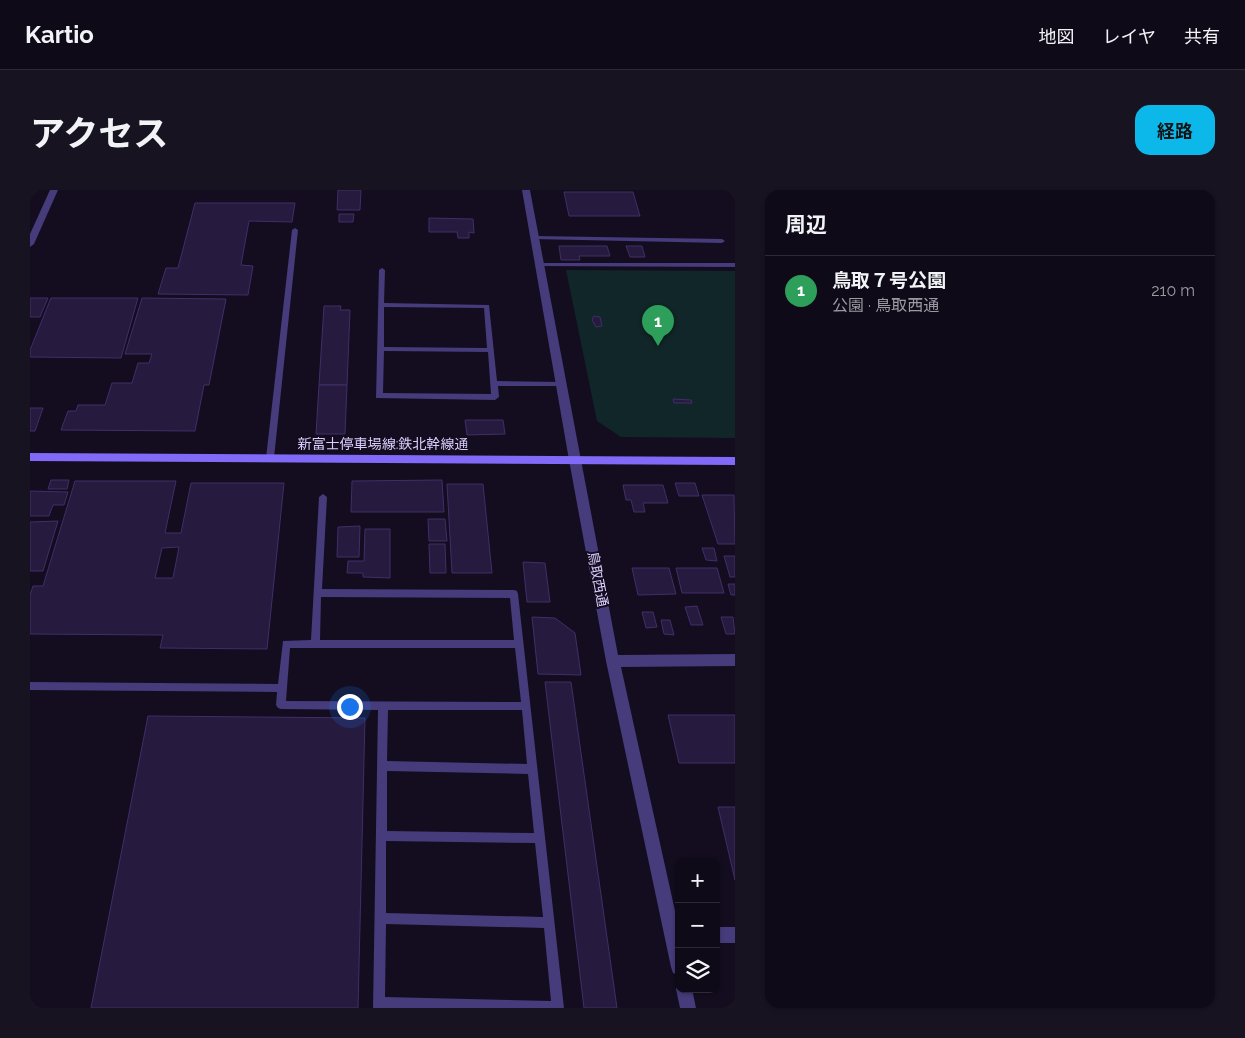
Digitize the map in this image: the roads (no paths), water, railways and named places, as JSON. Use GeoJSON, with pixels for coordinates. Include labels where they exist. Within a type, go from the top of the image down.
{"type":"FeatureCollection","features":[{"type":"Feature","properties":{"kind":"main road","name":"新富士停車場線:鉄北幹線通"},"geometry":{"type":"LineString","coordinates":[[30,457],[735,461]]}},
{"type":"Feature","properties":{"kind":"street"},"geometry":{"type":"LineString","coordinates":[[30,244],[54,190]]}},
{"type":"Feature","properties":{"kind":"street","name":"鳥取西通"},"geometry":{"type":"LineString","coordinates":[[526,190],[613,661],[675,934]]}},
{"type":"Feature","properties":{"kind":"street"},"geometry":{"type":"LineString","coordinates":[[613,661],[735,660]]}},
{"type":"Feature","properties":{"kind":"street"},"geometry":{"type":"LineString","coordinates":[[720,935],[735,935]]}},
{"type":"Feature","properties":{"kind":"street"},"geometry":{"type":"LineString","coordinates":[[685,993],[688,1008]]}},
{"type":"Feature","properties":{"kind":"lane"},"geometry":{"type":"LineString","coordinates":[[270,458],[295,230]]}},
{"type":"Feature","properties":{"kind":"lane"},"geometry":{"type":"LineString","coordinates":[[535,238],[722,241]]}},
{"type":"Feature","properties":{"kind":"lane"},"geometry":{"type":"LineString","coordinates":[[539,265],[735,265]]}},
{"type":"Feature","properties":{"kind":"lane"},"geometry":{"type":"LineString","coordinates":[[381,305],[487,306],[495,397],[378,396],[382,270]]}},
{"type":"Feature","properties":{"kind":"lane"},"geometry":{"type":"LineString","coordinates":[[380,349],[491,350]]}},
{"type":"Feature","properties":{"kind":"lane"},"geometry":{"type":"LineString","coordinates":[[494,384],[561,384]]}},
{"type":"Feature","properties":{"kind":"lane"},"geometry":{"type":"LineString","coordinates":[[314,644],[323,497]]}},
{"type":"Feature","properties":{"kind":"lane"},"geometry":{"type":"LineString","coordinates":[[317,594],[514,594],[558,1008],[379,1006],[382,705]]}},
{"type":"Feature","properties":{"kind":"lane"},"geometry":{"type":"LineString","coordinates":[[519,644],[286,644],[281,705],[526,706]]}},
{"type":"Feature","properties":{"kind":"lane"},"geometry":{"type":"LineString","coordinates":[[30,686],[283,688]]}},
{"type":"Feature","properties":{"kind":"lane"},"geometry":{"type":"LineString","coordinates":[[382,766],[533,769]]}},
{"type":"Feature","properties":{"kind":"lane"},"geometry":{"type":"LineString","coordinates":[[381,836],[540,838]]}},
{"type":"Feature","properties":{"kind":"lane"},"geometry":{"type":"LineString","coordinates":[[380,918],[549,923]]}},
{"type":"Feature","properties":{"kind":"place","name":"鳥取７号公園"},"geometry":{"type":"Point","coordinates":[658,346]}}]}
